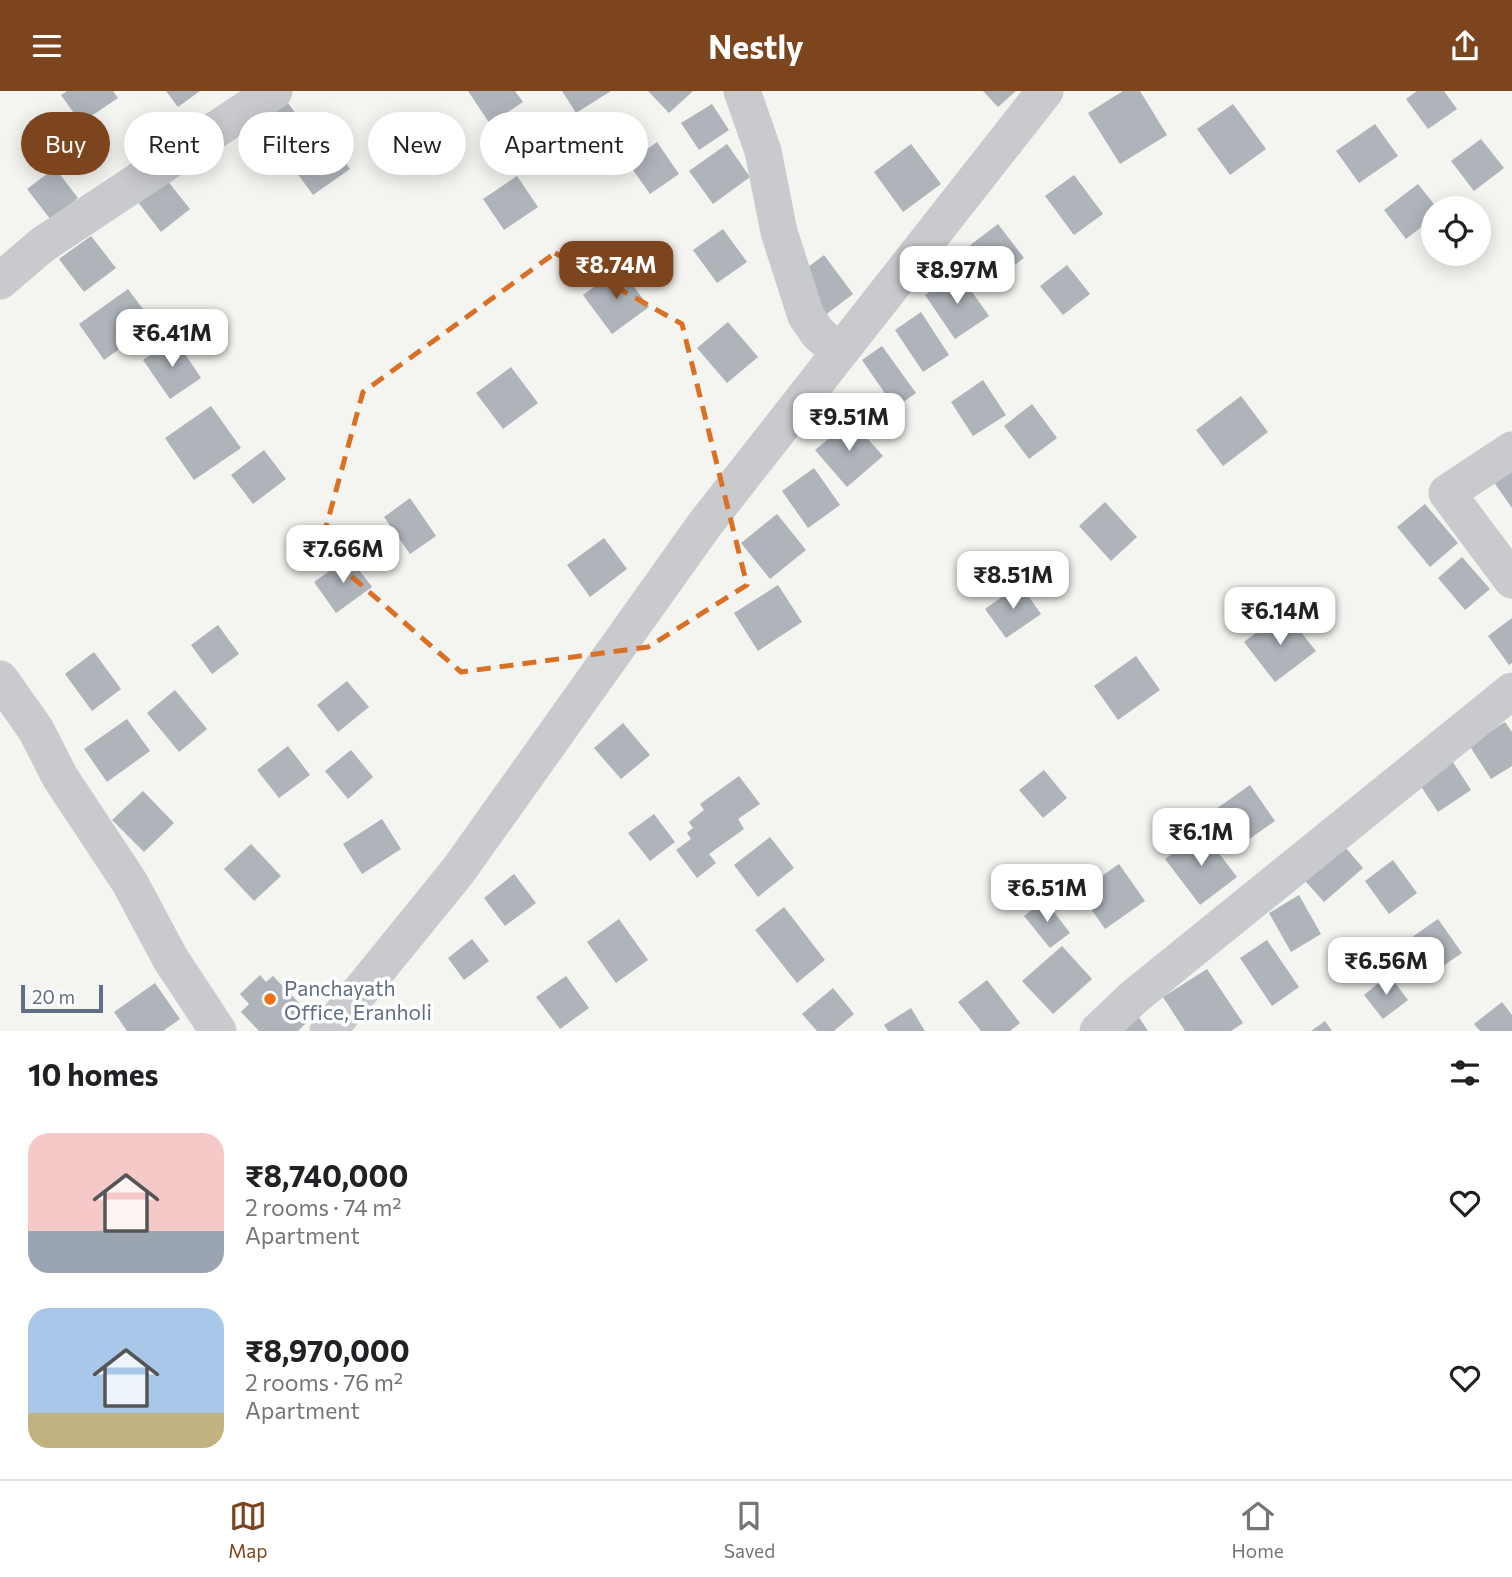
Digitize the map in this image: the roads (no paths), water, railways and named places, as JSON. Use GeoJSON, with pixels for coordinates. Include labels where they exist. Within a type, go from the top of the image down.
{"type":"FeatureCollection","features":[{"type":"Feature","properties":{"kind":"street"},"geometry":{"type":"LineString","coordinates":[[0,281],[42,245],[274,91]]}},
{"type":"Feature","properties":{"kind":"street"},"geometry":{"type":"LineString","coordinates":[[742,91],[764,151],[779,232],[806,316],[817,332],[838,352]]}},
{"type":"Feature","properties":{"kind":"street"},"geometry":{"type":"LineString","coordinates":[[328,1031],[458,870],[705,524],[1045,91]]}},
{"type":"Feature","properties":{"kind":"street"},"geometry":{"type":"LineString","coordinates":[[1512,450],[1447,493],[1512,580]]}},
{"type":"Feature","properties":{"kind":"street"},"geometry":{"type":"LineString","coordinates":[[0,679],[36,730],[60,777],[130,883],[170,958],[218,1031]]}},
{"type":"Feature","properties":{"kind":"street"},"geometry":{"type":"LineString","coordinates":[[1098,1031],[1144,988],[1512,691]]}},
{"type":"Feature","properties":{"kind":"place","name":"Panchayath Office, Eranholi"},"geometry":{"type":"Point","coordinates":[270,999]}}]}
